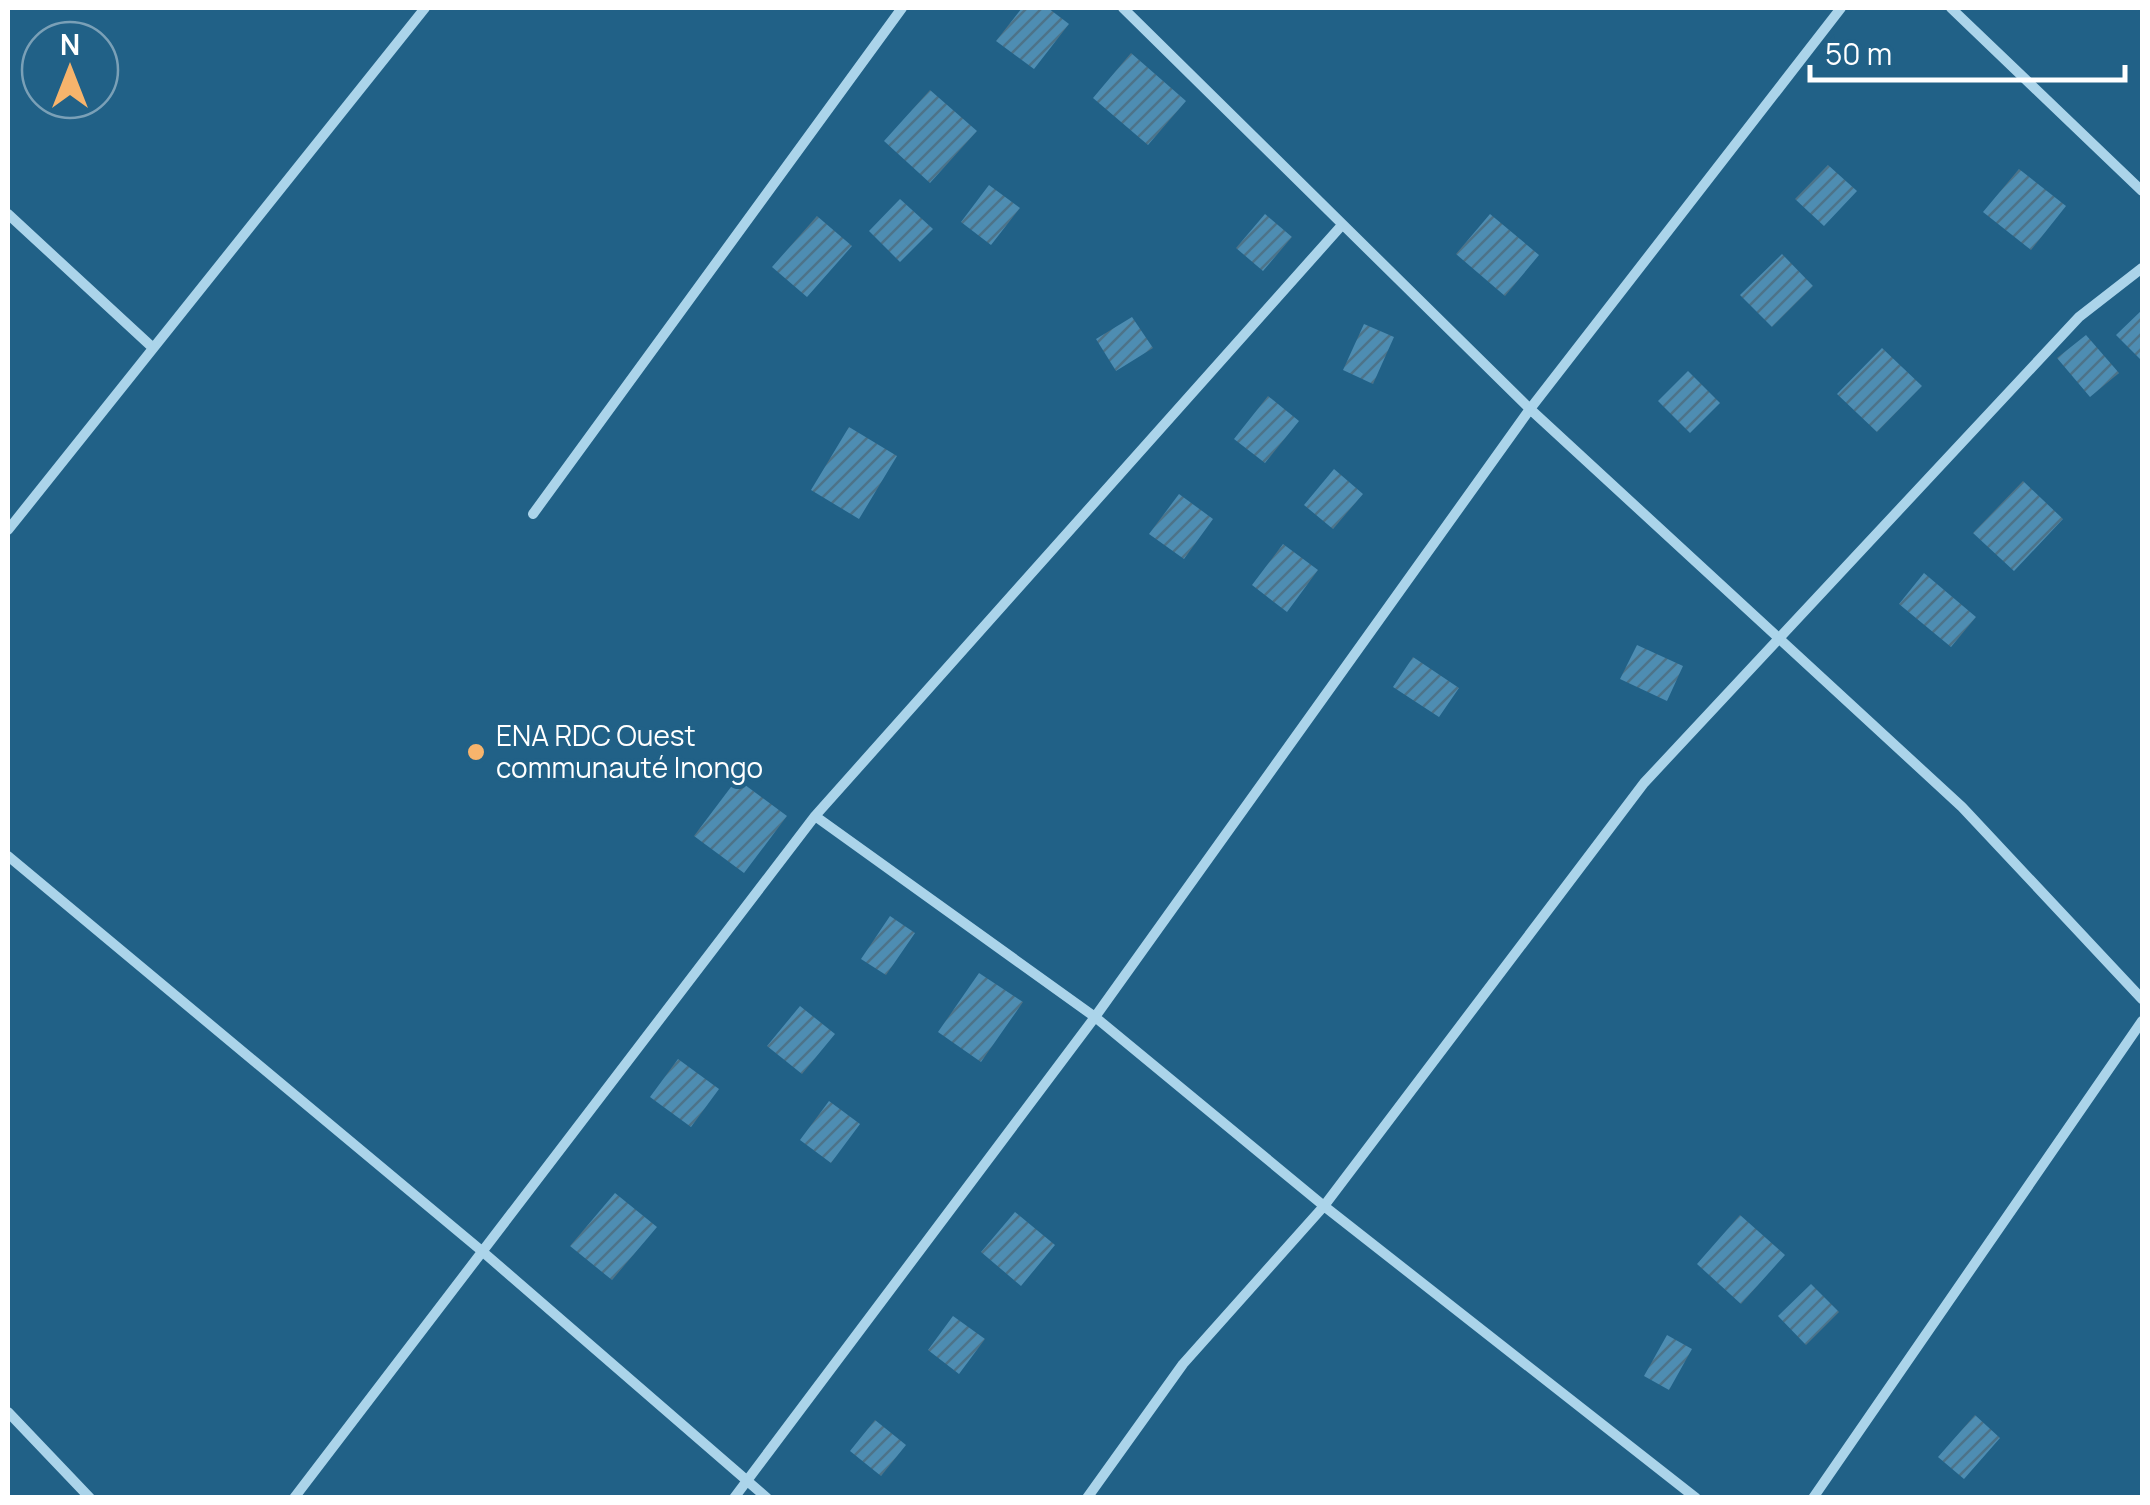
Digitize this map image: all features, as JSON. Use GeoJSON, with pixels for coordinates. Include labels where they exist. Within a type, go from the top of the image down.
{"type":"FeatureCollection","features":[{"type":"Feature","properties":{"kind":"street"},"geometry":{"type":"LineString","coordinates":[[8,530],[425,8]]}},
{"type":"Feature","properties":{"kind":"street"},"geometry":{"type":"LineString","coordinates":[[533,514],[902,8]]}},
{"type":"Feature","properties":{"kind":"street"},"geometry":{"type":"LineString","coordinates":[[1123,8],[1530,409],[1962,807],[2142,999]]}},
{"type":"Feature","properties":{"kind":"street"},"geometry":{"type":"LineString","coordinates":[[734,1498],[1094,1017],[1530,409],[1841,8]]}},
{"type":"Feature","properties":{"kind":"street"},"geometry":{"type":"LineString","coordinates":[[1952,8],[2142,191]]}},
{"type":"Feature","properties":{"kind":"street"},"geometry":{"type":"LineString","coordinates":[[8,214],[152,347]]}},
{"type":"Feature","properties":{"kind":"street"},"geometry":{"type":"LineString","coordinates":[[294,1498],[815,816],[1342,225]]}},
{"type":"Feature","properties":{"kind":"street"},"geometry":{"type":"LineString","coordinates":[[1087,1498],[1182,1364],[1324,1206],[1644,783],[2079,316],[2142,268]]}},
{"type":"Feature","properties":{"kind":"street"},"geometry":{"type":"LineString","coordinates":[[815,816],[1094,1017],[1324,1206],[1696,1498]]}},
{"type":"Feature","properties":{"kind":"street"},"geometry":{"type":"LineString","coordinates":[[8,856],[483,1252],[767,1498]]}},
{"type":"Feature","properties":{"kind":"street"},"geometry":{"type":"LineString","coordinates":[[1813,1498],[2142,1022]]}},
{"type":"Feature","properties":{"kind":"street"},"geometry":{"type":"LineString","coordinates":[[8,1412],[90,1498]]}},
{"type":"Feature","properties":{"kind":"building"},"geometry":{"type":"Polygon","coordinates":[[[1022,8],[1048,8],[1069,24],[1034,69],[996,41],[1022,8]]]}},
{"type":"Feature","properties":{"kind":"building"},"geometry":{"type":"Polygon","coordinates":[[[1131,53],[1186,101],[1148,145],[1093,98],[1131,53]]]}},
{"type":"Feature","properties":{"kind":"building"},"geometry":{"type":"Polygon","coordinates":[[[930,90],[977,131],[930,183],[884,141],[930,90]]]}},
{"type":"Feature","properties":{"kind":"building"},"geometry":{"type":"Polygon","coordinates":[[[1828,165],[1857,191],[1824,226],[1795,199],[1828,165]]]}},
{"type":"Feature","properties":{"kind":"building"},"geometry":{"type":"Polygon","coordinates":[[[2019,169],[2066,206],[2031,250],[1983,212],[2019,169]]]}},
{"type":"Feature","properties":{"kind":"building"},"geometry":{"type":"Polygon","coordinates":[[[989,185],[1020,208],[991,245],[961,222],[989,185]]]}},
{"type":"Feature","properties":{"kind":"building"},"geometry":{"type":"Polygon","coordinates":[[[900,199],[933,229],[900,262],[869,231],[900,199]]]}},
{"type":"Feature","properties":{"kind":"building"},"geometry":{"type":"Polygon","coordinates":[[[1265,214],[1292,237],[1263,271],[1236,248],[1265,214]]]}},
{"type":"Feature","properties":{"kind":"building"},"geometry":{"type":"Polygon","coordinates":[[[1490,214],[1539,255],[1505,296],[1456,254],[1490,214]]]}},
{"type":"Feature","properties":{"kind":"building"},"geometry":{"type":"Polygon","coordinates":[[[817,216],[852,246],[807,297],[772,267],[817,216]]]}},
{"type":"Feature","properties":{"kind":"building"},"geometry":{"type":"Polygon","coordinates":[[[1782,254],[1813,286],[1772,327],[1740,295],[1782,254]]]}},
{"type":"Feature","properties":{"kind":"building"},"geometry":{"type":"Polygon","coordinates":[[[2142,310],[2142,361],[2116,335],[2142,310]]]}},
{"type":"Feature","properties":{"kind":"building"},"geometry":{"type":"Polygon","coordinates":[[[1132,317],[1153,348],[1116,371],[1096,339],[1132,317]]]}},
{"type":"Feature","properties":{"kind":"building"},"geometry":{"type":"Polygon","coordinates":[[[1364,324],[1394,337],[1373,384],[1343,370],[1364,324]]]}},
{"type":"Feature","properties":{"kind":"building"},"geometry":{"type":"Polygon","coordinates":[[[2086,335],[2119,373],[2090,397],[2057,358],[2086,335]]]}},
{"type":"Feature","properties":{"kind":"building"},"geometry":{"type":"Polygon","coordinates":[[[1882,348],[1922,386],[1877,432],[1837,394],[1882,348]]]}},
{"type":"Feature","properties":{"kind":"building"},"geometry":{"type":"Polygon","coordinates":[[[1688,371],[1720,403],[1690,433],[1658,401],[1688,371]]]}},
{"type":"Feature","properties":{"kind":"building"},"geometry":{"type":"Polygon","coordinates":[[[1268,396],[1299,421],[1265,463],[1234,439],[1268,396]]]}},
{"type":"Feature","properties":{"kind":"building"},"geometry":{"type":"Polygon","coordinates":[[[849,427],[897,456],[859,519],[811,490],[849,427]]]}},
{"type":"Feature","properties":{"kind":"building"},"geometry":{"type":"Polygon","coordinates":[[[1334,469],[1363,494],[1333,529],[1304,505],[1334,469]]]}},
{"type":"Feature","properties":{"kind":"building"},"geometry":{"type":"Polygon","coordinates":[[[2023,481],[2063,519],[2014,571],[1973,533],[2023,481]]]}},
{"type":"Feature","properties":{"kind":"building"},"geometry":{"type":"Polygon","coordinates":[[[1179,494],[1213,519],[1184,559],[1149,534],[1179,494]]]}},
{"type":"Feature","properties":{"kind":"building"},"geometry":{"type":"Polygon","coordinates":[[[1283,544],[1318,570],[1287,612],[1252,585],[1283,544]]]}},
{"type":"Feature","properties":{"kind":"building"},"geometry":{"type":"Polygon","coordinates":[[[1924,573],[1976,617],[1951,647],[1899,604],[1924,573]]]}},
{"type":"Feature","properties":{"kind":"building"},"geometry":{"type":"Polygon","coordinates":[[[1637,645],[1683,666],[1667,701],[1620,679],[1637,645]]]}},
{"type":"Feature","properties":{"kind":"building"},"geometry":{"type":"Polygon","coordinates":[[[1413,657],[1459,688],[1439,717],[1393,687],[1413,657]]]}},
{"type":"Feature","properties":{"kind":"building"},"geometry":{"type":"Polygon","coordinates":[[[737,779],[787,816],[744,873],[694,836],[737,779]]]}},
{"type":"Feature","properties":{"kind":"building"},"geometry":{"type":"Polygon","coordinates":[[[890,916],[915,933],[886,975],[861,959],[890,916]]]}},
{"type":"Feature","properties":{"kind":"building"},"geometry":{"type":"Polygon","coordinates":[[[979,973],[1023,1002],[981,1062],[938,1032],[979,973]]]}},
{"type":"Feature","properties":{"kind":"building"},"geometry":{"type":"Polygon","coordinates":[[[800,1006],[835,1034],[802,1074],[767,1046],[800,1006]]]}},
{"type":"Feature","properties":{"kind":"building"},"geometry":{"type":"Polygon","coordinates":[[[678,1059],[719,1089],[691,1127],[650,1097],[678,1059]]]}},
{"type":"Feature","properties":{"kind":"building"},"geometry":{"type":"Polygon","coordinates":[[[829,1101],[860,1124],[831,1163],[800,1140],[829,1101]]]}},
{"type":"Feature","properties":{"kind":"building"},"geometry":{"type":"Polygon","coordinates":[[[615,1193],[657,1227],[612,1280],[570,1246],[615,1193]]]}},
{"type":"Feature","properties":{"kind":"building"},"geometry":{"type":"Polygon","coordinates":[[[1015,1212],[1055,1245],[1021,1286],[981,1252],[1015,1212]]]}},
{"type":"Feature","properties":{"kind":"building"},"geometry":{"type":"Polygon","coordinates":[[[1740,1215],[1785,1255],[1741,1304],[1697,1264],[1740,1215]]]}},
{"type":"Feature","properties":{"kind":"building"},"geometry":{"type":"Polygon","coordinates":[[[1811,1284],[1839,1312],[1806,1345],[1778,1316],[1811,1284]]]}},
{"type":"Feature","properties":{"kind":"building"},"geometry":{"type":"Polygon","coordinates":[[[953,1316],[985,1339],[959,1374],[928,1350],[953,1316]]]}},
{"type":"Feature","properties":{"kind":"building"},"geometry":{"type":"Polygon","coordinates":[[[1667,1335],[1692,1349],[1669,1390],[1644,1376],[1667,1335]]]}},
{"type":"Feature","properties":{"kind":"building"},"geometry":{"type":"Polygon","coordinates":[[[1975,1415],[2000,1438],[1964,1479],[1938,1457],[1975,1415]]]}},
{"type":"Feature","properties":{"kind":"building"},"geometry":{"type":"Polygon","coordinates":[[[875,1420],[906,1445],[881,1476],[850,1451],[875,1420]]]}},
{"type":"Feature","properties":{"kind":"place","name":"ENA RDC Ouest communauté Inongo"},"geometry":{"type":"Point","coordinates":[476,752]}}]}
